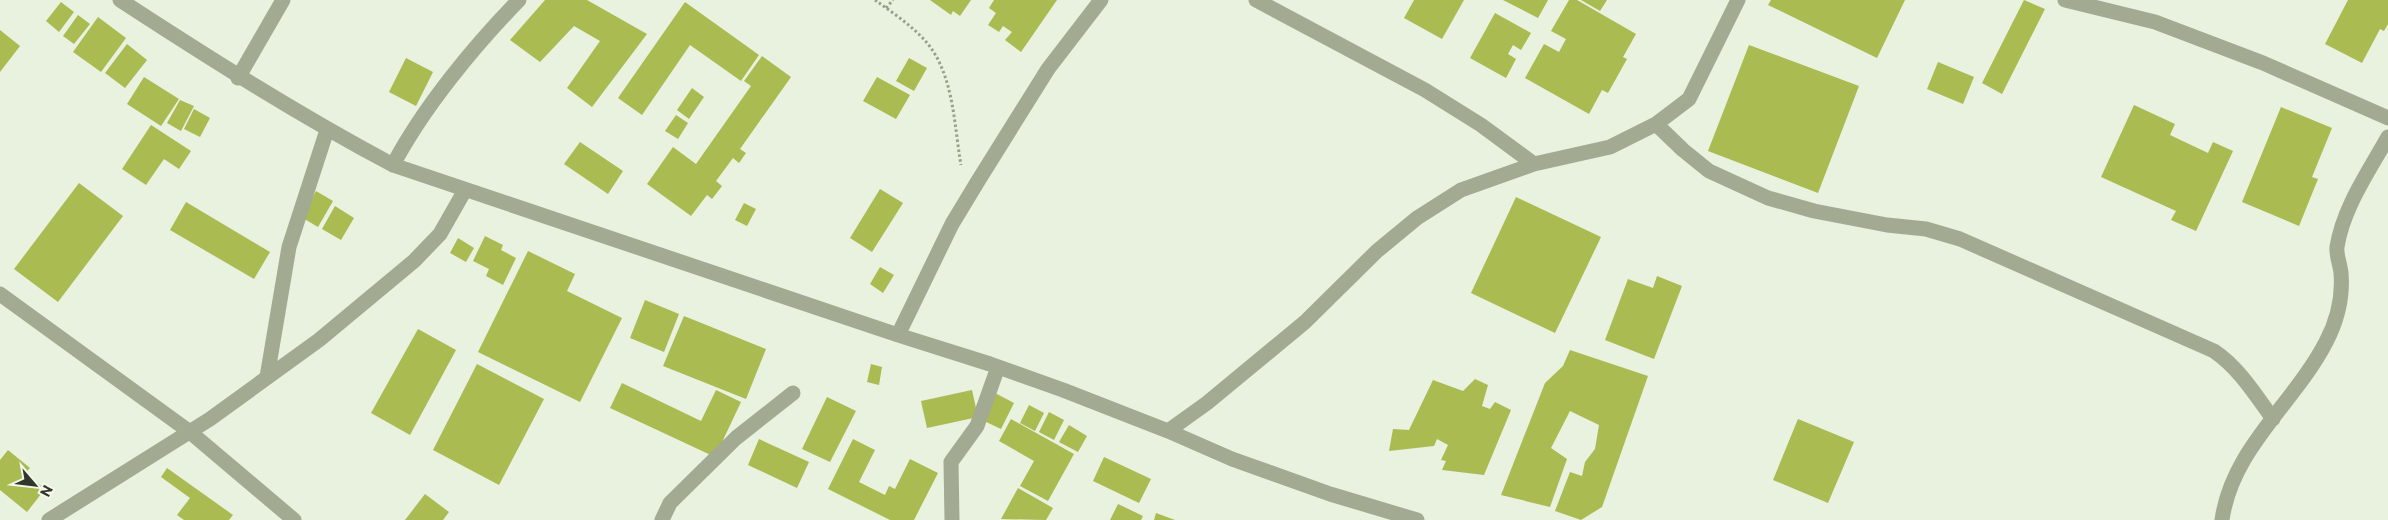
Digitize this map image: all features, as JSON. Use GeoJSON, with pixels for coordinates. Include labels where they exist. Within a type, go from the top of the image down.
{"type":"FeatureCollection","features":[{"type":"Feature","properties":{"kind":"street"},"geometry":{"type":"LineString","coordinates":[[120,0],[238,78],[393,166],[898,336],[998,367],[1168,431],[1232,459],[1321,491],[1417,520]]}},
{"type":"Feature","properties":{"kind":"street"},"geometry":{"type":"LineString","coordinates":[[238,78],[283,0]]}},
{"type":"Feature","properties":{"kind":"street"},"geometry":{"type":"LineString","coordinates":[[393,166],[410,132],[491,29],[520,0]]}},
{"type":"Feature","properties":{"kind":"street"},"geometry":{"type":"LineString","coordinates":[[898,336],[952,224],[1048,69],[1101,0]]}},
{"type":"Feature","properties":{"kind":"street"},"geometry":{"type":"LineString","coordinates":[[1256,0],[1424,90],[1481,125],[1534,164]]}},
{"type":"Feature","properties":{"kind":"street"},"geometry":{"type":"LineString","coordinates":[[1168,431],[1207,403],[1305,322],[1378,251],[1417,218],[1461,190],[1534,164],[1610,148],[1656,124],[1689,99],[1738,0]]}},
{"type":"Feature","properties":{"kind":"street"},"geometry":{"type":"LineString","coordinates":[[2065,0],[2155,22],[2263,64],[2388,118]]}},
{"type":"Feature","properties":{"kind":"street"},"geometry":{"type":"LineString","coordinates":[[1656,124],[1683,150],[1709,170],[1768,198],[1814,211],[1887,225],[1926,229],[1960,239],[2214,351],[2228,360],[2273,419]]}},
{"type":"Feature","properties":{"kind":"street"},"geometry":{"type":"LineString","coordinates":[[267,377],[289,247],[327,130]]}},
{"type":"Feature","properties":{"kind":"street"},"geometry":{"type":"LineString","coordinates":[[2222,520],[2227,496],[2241,464],[2311,368],[2334,324],[2340,300],[2341,273],[2336,248],[2343,223],[2359,188],[2388,138]]}},
{"type":"Feature","properties":{"kind":"street"},"geometry":{"type":"LineString","coordinates":[[49,520],[190,432],[319,340],[414,261],[440,234],[465,190]]}},
{"type":"Feature","properties":{"kind":"street"},"geometry":{"type":"LineString","coordinates":[[0,294],[190,432],[294,520]]}},
{"type":"Feature","properties":{"kind":"street"},"geometry":{"type":"LineString","coordinates":[[952,520],[951,462],[977,426],[998,367]]}},
{"type":"Feature","properties":{"kind":"street"},"geometry":{"type":"LineString","coordinates":[[662,520],[670,502],[736,438],[792,393]]}},
{"type":"Feature","properties":{"kind":"path"},"geometry":{"type":"LineString","coordinates":[[875,0],[927,43],[944,73],[950,92],[967,200]]}},
{"type":"Feature","properties":{"kind":"path"},"geometry":{"type":"LineString","coordinates":[[886,8],[893,0]]}},
{"type":"Feature","properties":{"kind":"building"},"geometry":{"type":"Polygon","coordinates":[[[545,0],[587,0],[647,34],[592,107],[567,88],[600,41],[574,26],[540,62],[510,40],[545,0]]]}},
{"type":"Feature","properties":{"kind":"building"},"geometry":{"type":"Polygon","coordinates":[[[930,0],[971,0],[960,16],[953,11],[951,15],[930,0]]]}},
{"type":"Feature","properties":{"kind":"building"},"geometry":{"type":"Polygon","coordinates":[[[994,0],[1057,0],[1021,52],[1005,40],[1012,32],[1003,26],[999,32],[988,25],[996,13],[989,8],[994,0]]]}},
{"type":"Feature","properties":{"kind":"building"},"geometry":{"type":"Polygon","coordinates":[[[1414,0],[1464,0],[1442,39],[1404,18],[1414,0]]]}},
{"type":"Feature","properties":{"kind":"building"},"geometry":{"type":"Polygon","coordinates":[[[1503,0],[1548,0],[1538,18],[1503,0]]]}},
{"type":"Feature","properties":{"kind":"building"},"geometry":{"type":"Polygon","coordinates":[[[1569,0],[1577,0],[1636,34],[1623,57],[1627,59],[1608,93],[1602,90],[1589,114],[1525,78],[1544,44],[1559,52],[1566,39],[1551,31],[1569,0]]]}},
{"type":"Feature","properties":{"kind":"building"},"geometry":{"type":"Polygon","coordinates":[[[1581,0],[1607,0],[1600,11],[1581,0]]]}},
{"type":"Feature","properties":{"kind":"building"},"geometry":{"type":"Polygon","coordinates":[[[1771,0],[1905,0],[1877,58],[1768,5],[1771,0]]]}},
{"type":"Feature","properties":{"kind":"building"},"geometry":{"type":"Polygon","coordinates":[[[2024,0],[2045,9],[2002,94],[1982,83],[2024,0]]]}},
{"type":"Feature","properties":{"kind":"building"},"geometry":{"type":"Polygon","coordinates":[[[2348,0],[2388,0],[2388,24],[2384,31],[2380,29],[2362,63],[2325,44],[2348,0]]]}},
{"type":"Feature","properties":{"kind":"building"},"geometry":{"type":"Polygon","coordinates":[[[61,2],[74,12],[59,32],[46,21],[61,2]]]}},
{"type":"Feature","properties":{"kind":"building"},"geometry":{"type":"Polygon","coordinates":[[[685,2],[759,55],[741,81],[690,45],[642,115],[618,98],[685,2]]]}},
{"type":"Feature","properties":{"kind":"building"},"geometry":{"type":"Polygon","coordinates":[[[1495,13],[1531,33],[1521,50],[1513,45],[1508,54],[1516,59],[1506,78],[1470,58],[1495,13]]]}},
{"type":"Feature","properties":{"kind":"building"},"geometry":{"type":"Polygon","coordinates":[[[78,15],[90,24],[74,44],[63,36],[78,15]]]}},
{"type":"Feature","properties":{"kind":"building"},"geometry":{"type":"Polygon","coordinates":[[[98,17],[126,38],[101,72],[73,52],[98,17]]]}},
{"type":"Feature","properties":{"kind":"building"},"geometry":{"type":"Polygon","coordinates":[[[0,30],[20,46],[0,72],[0,30]]]}},
{"type":"Feature","properties":{"kind":"building"},"geometry":{"type":"Polygon","coordinates":[[[127,44],[147,60],[125,88],[105,73],[127,44]]]}},
{"type":"Feature","properties":{"kind":"building"},"geometry":{"type":"Polygon","coordinates":[[[1749,45],[1859,86],[1818,193],[1708,151],[1749,45]]]}},
{"type":"Feature","properties":{"kind":"building"},"geometry":{"type":"Polygon","coordinates":[[[762,56],[791,77],[740,149],[746,153],[739,163],[733,158],[716,181],[722,186],[712,199],[707,195],[691,216],[647,184],[673,147],[696,164],[751,86],[744,81],[762,56]]]}},
{"type":"Feature","properties":{"kind":"building"},"geometry":{"type":"Polygon","coordinates":[[[406,58],[433,72],[416,106],[389,92],[406,58]]]}},
{"type":"Feature","properties":{"kind":"building"},"geometry":{"type":"Polygon","coordinates":[[[909,58],[927,68],[914,91],[896,81],[909,58]]]}},
{"type":"Feature","properties":{"kind":"building"},"geometry":{"type":"Polygon","coordinates":[[[1938,62],[1974,77],[1963,104],[1927,89],[1938,62]]]}},
{"type":"Feature","properties":{"kind":"building"},"geometry":{"type":"Polygon","coordinates":[[[144,77],[179,99],[161,126],[127,104],[144,77]]]}},
{"type":"Feature","properties":{"kind":"building"},"geometry":{"type":"Polygon","coordinates":[[[877,77],[910,95],[896,119],[863,101],[877,77]]]}},
{"type":"Feature","properties":{"kind":"building"},"geometry":{"type":"Polygon","coordinates":[[[692,88],[704,97],[689,119],[677,110],[692,88]]]}},
{"type":"Feature","properties":{"kind":"building"},"geometry":{"type":"Polygon","coordinates":[[[180,100],[194,106],[181,131],[167,123],[180,100]]]}},
{"type":"Feature","properties":{"kind":"building"},"geometry":{"type":"Polygon","coordinates":[[[2134,105],[2175,124],[2170,135],[2208,153],[2213,142],[2233,151],[2196,231],[2171,220],[2176,211],[2101,177],[2134,105]]]}},
{"type":"Feature","properties":{"kind":"building"},"geometry":{"type":"Polygon","coordinates":[[[2281,107],[2332,128],[2312,177],[2318,179],[2299,226],[2242,202],[2281,107]]]}},
{"type":"Feature","properties":{"kind":"building"},"geometry":{"type":"Polygon","coordinates":[[[194,109],[210,118],[200,137],[184,129],[194,109]]]}},
{"type":"Feature","properties":{"kind":"building"},"geometry":{"type":"Polygon","coordinates":[[[676,115],[688,123],[678,139],[665,131],[676,115]]]}},
{"type":"Feature","properties":{"kind":"building"},"geometry":{"type":"Polygon","coordinates":[[[151,125],[191,151],[179,169],[164,159],[146,185],[122,169],[151,125]]]}},
{"type":"Feature","properties":{"kind":"building"},"geometry":{"type":"Polygon","coordinates":[[[580,142],[623,171],[608,194],[564,164],[580,142]]]}},
{"type":"Feature","properties":{"kind":"building"},"geometry":{"type":"Polygon","coordinates":[[[79,183],[123,216],[58,302],[14,269],[79,183]]]}},
{"type":"Feature","properties":{"kind":"building"},"geometry":{"type":"Polygon","coordinates":[[[880,189],[903,203],[872,252],[850,238],[880,189]]]}},
{"type":"Feature","properties":{"kind":"building"},"geometry":{"type":"Polygon","coordinates":[[[316,191],[333,201],[318,227],[301,217],[316,191]]]}},
{"type":"Feature","properties":{"kind":"building"},"geometry":{"type":"Polygon","coordinates":[[[1516,197],[1601,237],[1555,333],[1471,293],[1516,197]]]}},
{"type":"Feature","properties":{"kind":"building"},"geometry":{"type":"Polygon","coordinates":[[[186,202],[270,252],[254,279],[170,230],[186,202]]]}},
{"type":"Feature","properties":{"kind":"building"},"geometry":{"type":"Polygon","coordinates":[[[744,203],[756,209],[747,226],[735,220],[744,203]]]}},
{"type":"Feature","properties":{"kind":"building"},"geometry":{"type":"Polygon","coordinates":[[[335,206],[354,218],[341,240],[322,229],[335,206]]]}},
{"type":"Feature","properties":{"kind":"building"},"geometry":{"type":"Polygon","coordinates":[[[485,236],[503,245],[501,250],[516,258],[503,285],[486,276],[489,269],[473,261],[485,236]]]}},
{"type":"Feature","properties":{"kind":"building"},"geometry":{"type":"Polygon","coordinates":[[[458,238],[474,248],[466,262],[450,253],[458,238]]]}},
{"type":"Feature","properties":{"kind":"building"},"geometry":{"type":"Polygon","coordinates":[[[528,251],[575,274],[567,291],[622,318],[580,402],[478,352],[528,251]]]}},
{"type":"Feature","properties":{"kind":"building"},"geometry":{"type":"Polygon","coordinates":[[[880,267],[894,275],[883,293],[870,284],[880,267]]]}},
{"type":"Feature","properties":{"kind":"building"},"geometry":{"type":"Polygon","coordinates":[[[1657,276],[1682,286],[1654,359],[1605,340],[1628,279],[1653,288],[1657,276]]]}},
{"type":"Feature","properties":{"kind":"building"},"geometry":{"type":"Polygon","coordinates":[[[645,300],[679,314],[664,352],[630,338],[645,300]]]}},
{"type":"Feature","properties":{"kind":"building"},"geometry":{"type":"Polygon","coordinates":[[[684,316],[766,349],[746,399],[663,366],[684,316]]]}},
{"type":"Feature","properties":{"kind":"building"},"geometry":{"type":"Polygon","coordinates":[[[418,329],[456,350],[410,435],[371,413],[418,329]]]}},
{"type":"Feature","properties":{"kind":"building"},"geometry":{"type":"Polygon","coordinates":[[[1570,350],[1648,376],[1602,507],[1581,520],[1555,511],[1570,472],[1582,476],[1585,462],[1595,449],[1599,425],[1570,411],[1551,448],[1567,459],[1550,507],[1501,495],[1545,383],[1563,366],[1570,350]]]}},
{"type":"Feature","properties":{"kind":"building"},"geometry":{"type":"Polygon","coordinates":[[[477,364],[544,399],[499,485],[433,450],[477,364]]]}},
{"type":"Feature","properties":{"kind":"building"},"geometry":{"type":"Polygon","coordinates":[[[871,364],[882,367],[879,385],[867,382],[871,364]]]}},
{"type":"Feature","properties":{"kind":"building"},"geometry":{"type":"Polygon","coordinates":[[[1475,379],[1488,385],[1482,406],[1490,409],[1495,402],[1511,410],[1484,475],[1442,470],[1446,461],[1441,460],[1448,445],[1437,439],[1434,446],[1389,451],[1393,429],[1409,430],[1433,380],[1463,391],[1475,379]]]}},
{"type":"Feature","properties":{"kind":"building"},"geometry":{"type":"Polygon","coordinates":[[[622,383],[701,421],[716,390],[741,402],[715,457],[610,408],[622,383]]]}},
{"type":"Feature","properties":{"kind":"building"},"geometry":{"type":"Polygon","coordinates":[[[972,390],[978,417],[927,428],[921,401],[972,390]]]}},
{"type":"Feature","properties":{"kind":"building"},"geometry":{"type":"Polygon","coordinates":[[[995,393],[1014,403],[1001,429],[982,420],[995,393]]]}},
{"type":"Feature","properties":{"kind":"building"},"geometry":{"type":"Polygon","coordinates":[[[827,397],[856,411],[830,462],[802,449],[827,397]]]}},
{"type":"Feature","properties":{"kind":"building"},"geometry":{"type":"Polygon","coordinates":[[[1029,405],[1044,413],[1035,431],[1020,423],[1029,405]]]}},
{"type":"Feature","properties":{"kind":"building"},"geometry":{"type":"Polygon","coordinates":[[[1049,412],[1064,420],[1054,440],[1039,432],[1049,412]]]}},
{"type":"Feature","properties":{"kind":"building"},"geometry":{"type":"Polygon","coordinates":[[[1011,419],[1074,454],[1048,501],[1020,486],[1034,461],[999,441],[1011,419]]]}},
{"type":"Feature","properties":{"kind":"building"},"geometry":{"type":"Polygon","coordinates":[[[1798,419],[1854,442],[1828,503],[1773,480],[1798,419]]]}},
{"type":"Feature","properties":{"kind":"building"},"geometry":{"type":"Polygon","coordinates":[[[1069,425],[1087,436],[1078,452],[1059,442],[1069,425]]]}},
{"type":"Feature","properties":{"kind":"building"},"geometry":{"type":"Polygon","coordinates":[[[759,439],[809,462],[797,488],[748,465],[759,439]]]}},
{"type":"Feature","properties":{"kind":"building"},"geometry":{"type":"Polygon","coordinates":[[[853,439],[875,450],[859,482],[885,495],[889,486],[895,489],[910,459],[938,473],[914,520],[890,520],[828,489],[853,439]]]}},
{"type":"Feature","properties":{"kind":"building"},"geometry":{"type":"Polygon","coordinates":[[[8,450],[30,468],[25,473],[45,489],[27,512],[0,490],[0,460],[8,450]]]}},
{"type":"Feature","properties":{"kind":"building"},"geometry":{"type":"Polygon","coordinates":[[[1104,457],[1151,479],[1139,503],[1093,481],[1104,457]]]}},
{"type":"Feature","properties":{"kind":"building"},"geometry":{"type":"Polygon","coordinates":[[[167,468],[233,515],[229,520],[184,520],[177,515],[190,498],[161,477],[167,468]]]}},
{"type":"Feature","properties":{"kind":"building"},"geometry":{"type":"Polygon","coordinates":[[[1018,488],[1053,508],[1046,520],[1001,519],[1018,488]]]}},
{"type":"Feature","properties":{"kind":"building"},"geometry":{"type":"Polygon","coordinates":[[[425,494],[449,512],[443,520],[405,520],[425,494]]]}},
{"type":"Feature","properties":{"kind":"building"},"geometry":{"type":"Polygon","coordinates":[[[1118,504],[1143,516],[1141,520],[1110,520],[1118,504]]]}},
{"type":"Feature","properties":{"kind":"building"},"geometry":{"type":"Polygon","coordinates":[[[1156,513],[1175,520],[1154,520],[1156,513]]]}}]}
